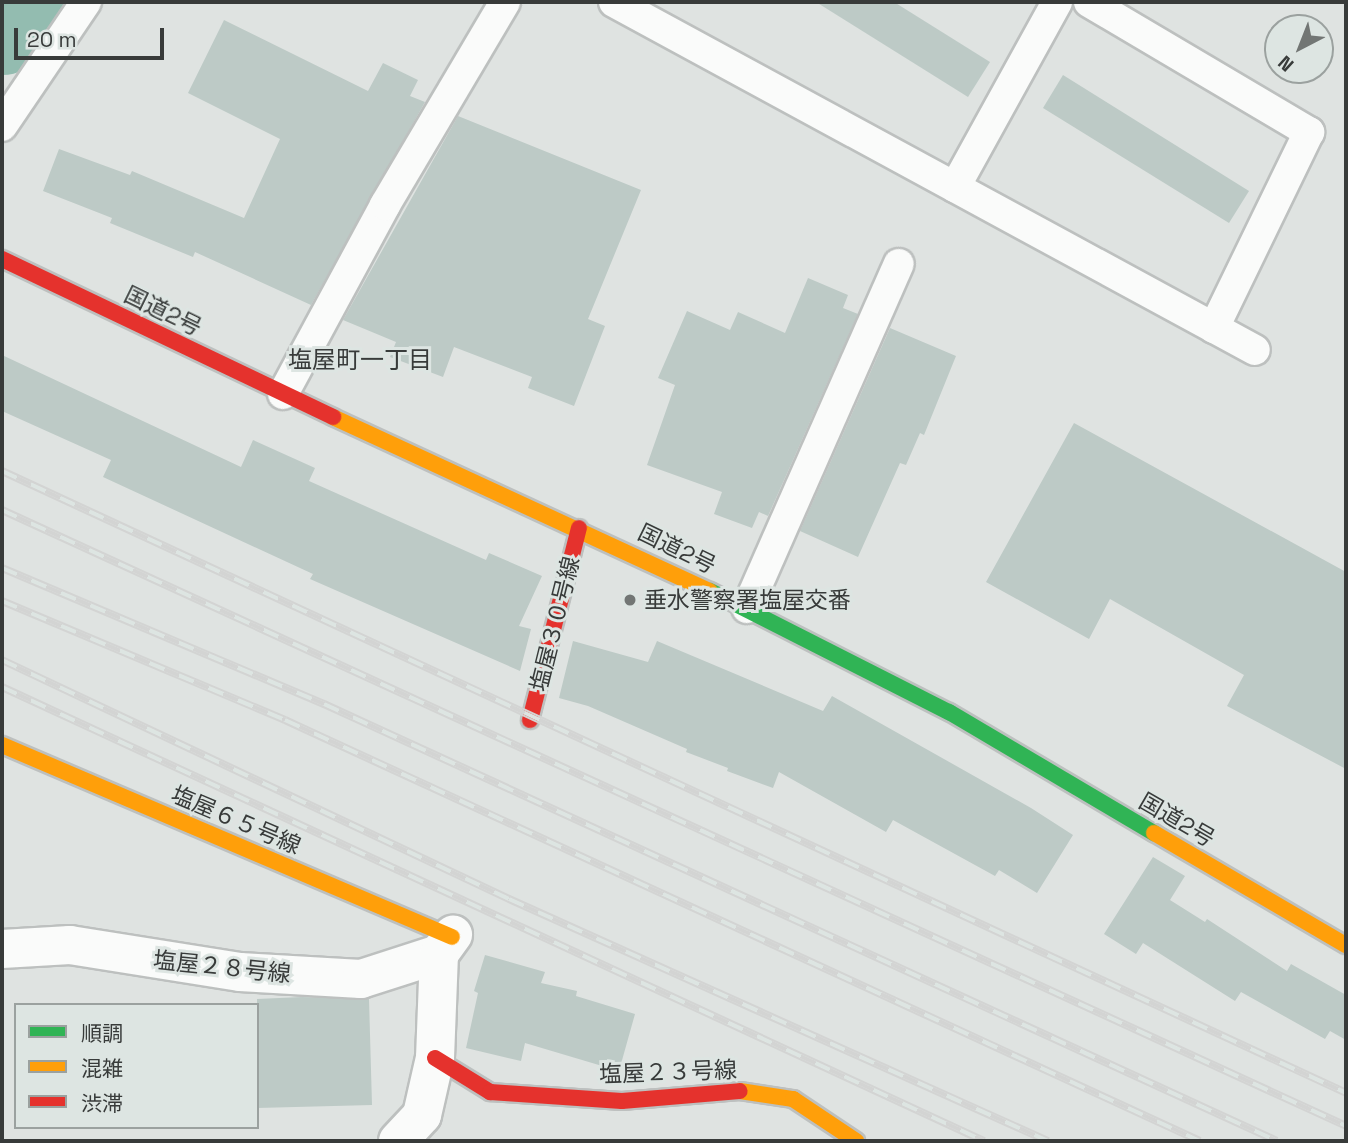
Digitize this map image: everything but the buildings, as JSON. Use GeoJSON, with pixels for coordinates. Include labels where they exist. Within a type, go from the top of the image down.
{"type":"FeatureCollection","features":[{"type":"Feature","properties":{"kind":"main road","name":"国道2号"},"geometry":{"type":"LineString","coordinates":[[2,259],[283,394],[579,528],[747,608],[949,712],[1346,945]]}},
{"type":"Feature","properties":{"kind":"main road","name":"塩屋３０号線"},"geometry":{"type":"LineString","coordinates":[[530,720],[579,528]]}},
{"type":"Feature","properties":{"kind":"main road","name":"塩屋６５号線"},"geometry":{"type":"LineString","coordinates":[[2,745],[450,939]]}},
{"type":"Feature","properties":{"kind":"main road","name":"塩屋２３号線"},"geometry":{"type":"LineString","coordinates":[[435,1058],[490,1091],[622,1101],[737,1090],[793,1100],[856,1141]]}},
{"type":"Feature","properties":{"kind":"street","name":"塩屋２８号線"},"geometry":{"type":"LineString","coordinates":[[2,948],[70,945],[240,972],[361,979],[450,939]]}},
{"type":"Feature","properties":{"kind":"street"},"geometry":{"type":"LineString","coordinates":[[398,1141],[422,1115],[435,1058],[450,939]]}},
{"type":"Feature","properties":{"kind":"lane"},"geometry":{"type":"LineString","coordinates":[[2,127],[86,2]]}},
{"type":"Feature","properties":{"kind":"lane"},"geometry":{"type":"LineString","coordinates":[[283,394],[385,205],[505,2]]}},
{"type":"Feature","properties":{"kind":"lane"},"geometry":{"type":"LineString","coordinates":[[614,2],[1255,351]]}},
{"type":"Feature","properties":{"kind":"lane"},"geometry":{"type":"LineString","coordinates":[[955,187],[1057,2]]}},
{"type":"Feature","properties":{"kind":"lane"},"geometry":{"type":"LineString","coordinates":[[1089,2],[1309,132],[1214,328]]}},
{"type":"Feature","properties":{"kind":"lane"},"geometry":{"type":"LineString","coordinates":[[747,608],[899,264]]}},
{"type":"Feature","properties":{"kind":"waterway"},"geometry":{"type":"LineString","coordinates":[[2,29],[18,2]]}},
{"type":"Feature","properties":{"kind":"railway"},"geometry":{"type":"LineString","coordinates":[[2,471],[1346,1093]]}},
{"type":"Feature","properties":{"kind":"railway"},"geometry":{"type":"LineString","coordinates":[[2,510],[1346,1126]]}},
{"type":"Feature","properties":{"kind":"railway"},"geometry":{"type":"LineString","coordinates":[[2,568],[324,704],[1277,1141]]}},
{"type":"Feature","properties":{"kind":"railway"},"geometry":{"type":"LineString","coordinates":[[2,601],[285,720],[1200,1141]]}},
{"type":"Feature","properties":{"kind":"railway"},"geometry":{"type":"LineString","coordinates":[[2,660],[509,899],[1048,1141]]}},
{"type":"Feature","properties":{"kind":"railway"},"geometry":{"type":"LineString","coordinates":[[2,687],[984,1141]]}},
{"type":"Feature","properties":{"kind":"traffic: fast"},"geometry":{"type":"LineString","coordinates":[[710,591],[949,712],[1154,833]]}},
{"type":"Feature","properties":{"kind":"traffic: slow"},"geometry":{"type":"LineString","coordinates":[[333,417],[710,591]]}},
{"type":"Feature","properties":{"kind":"traffic: slow"},"geometry":{"type":"LineString","coordinates":[[2,745],[452,937]]}},
{"type":"Feature","properties":{"kind":"traffic: slow"},"geometry":{"type":"LineString","coordinates":[[1154,833],[1346,945]]}},
{"type":"Feature","properties":{"kind":"traffic: slow"},"geometry":{"type":"LineString","coordinates":[[740,1091],[793,1099],[856,1141]]}},
{"type":"Feature","properties":{"kind":"traffic: jam"},"geometry":{"type":"LineString","coordinates":[[2,259],[333,417]]}},
{"type":"Feature","properties":{"kind":"traffic: jam"},"geometry":{"type":"LineString","coordinates":[[530,720],[579,528]]}},
{"type":"Feature","properties":{"kind":"traffic: jam"},"geometry":{"type":"LineString","coordinates":[[435,1058],[490,1092],[622,1101],[740,1091]]}},
{"type":"Feature","properties":{"kind":"place","name":"垂水警察署塩屋交番"},"geometry":{"type":"Point","coordinates":[630,600]}},
{"type":"Feature","properties":{"kind":"district","name":"塩屋町一丁目"},"geometry":{"type":"Point","coordinates":[360,360]}}]}
